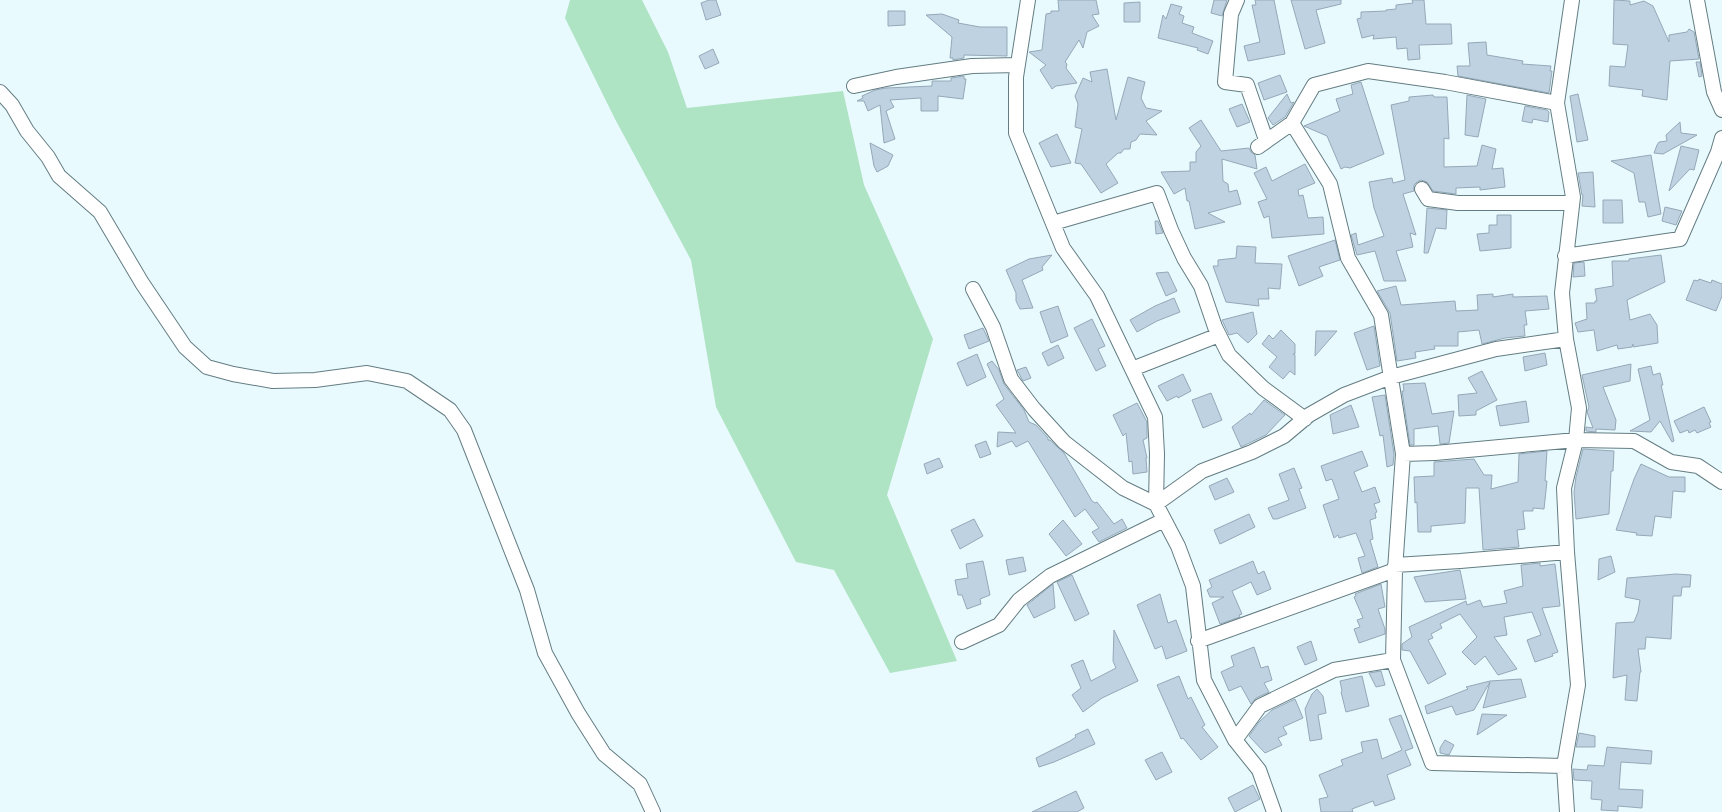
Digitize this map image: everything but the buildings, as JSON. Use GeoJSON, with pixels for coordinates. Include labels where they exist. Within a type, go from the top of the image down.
{"type":"FeatureCollection","features":[{"type":"Feature","properties":{"kind":"street"},"geometry":{"type":"LineString","coordinates":[[1028,0],[1016,77],[1016,133],[1063,248],[1097,296],[1155,417],[1157,454],[1156,504],[1178,546],[1193,586],[1204,680],[1234,740],[1259,770],[1274,812]]}},
{"type":"Feature","properties":{"kind":"street"},"geometry":{"type":"LineString","coordinates":[[1237,0],[1232,14],[1225,82],[1247,85],[1262,144],[1292,123],[1314,85],[1368,71],[1445,82],[1557,103]]}},
{"type":"Feature","properties":{"kind":"street"},"geometry":{"type":"LineString","coordinates":[[1566,812],[1564,766],[1578,685],[1567,552],[1564,488],[1576,440],[1578,408],[1566,339],[1562,293],[1573,197],[1557,103],[1572,0]]}},
{"type":"Feature","properties":{"kind":"street"},"geometry":{"type":"LineString","coordinates":[[1697,0],[1714,92],[1722,110]]}},
{"type":"Feature","properties":{"kind":"street"},"geometry":{"type":"LineString","coordinates":[[854,86],[896,77],[972,66],[1018,65]]}},
{"type":"Feature","properties":{"kind":"street"},"geometry":{"type":"LineString","coordinates":[[0,92],[48,157],[59,176],[100,212],[142,283],[185,347],[207,367],[273,381],[314,380],[367,373],[407,381],[450,410],[464,430],[527,590],[545,653],[578,713],[604,754],[640,784],[653,812]]}},
{"type":"Feature","properties":{"kind":"street"},"geometry":{"type":"LineString","coordinates":[[1292,123],[1330,184],[1348,258],[1381,315],[1403,454],[1395,567],[1394,660],[1432,763],[1564,766]]}},
{"type":"Feature","properties":{"kind":"street"},"geometry":{"type":"LineString","coordinates":[[1565,256],[1680,239],[1718,152],[1722,138]]}},
{"type":"Feature","properties":{"kind":"street"},"geometry":{"type":"LineString","coordinates":[[1422,189],[1428,199],[1458,203],[1572,203]]}},
{"type":"Feature","properties":{"kind":"street"},"geometry":{"type":"LineString","coordinates":[[1053,223],[1157,193],[1171,230],[1201,286],[1219,335],[1229,355],[1263,388],[1305,419]]}},
{"type":"Feature","properties":{"kind":"street"},"geometry":{"type":"LineString","coordinates":[[973,289],[993,327],[1011,379],[1034,409],[1064,442],[1123,488],[1156,504]]}},
{"type":"Feature","properties":{"kind":"street"},"geometry":{"type":"LineString","coordinates":[[1132,369],[1219,335]]}},
{"type":"Feature","properties":{"kind":"street"},"geometry":{"type":"LineString","coordinates":[[1156,504],[1202,471],[1252,452],[1284,436],[1305,419],[1344,395],[1391,377],[1496,349],[1566,339]]}},
{"type":"Feature","properties":{"kind":"street"},"geometry":{"type":"LineString","coordinates":[[1403,454],[1435,453],[1576,440],[1634,441],[1671,462],[1698,466],[1722,482]]}},
{"type":"Feature","properties":{"kind":"street"},"geometry":{"type":"LineString","coordinates":[[962,642],[999,625],[1019,600],[1050,576],[1164,520]]}},
{"type":"Feature","properties":{"kind":"street"},"geometry":{"type":"LineString","coordinates":[[1198,641],[1395,567],[1567,552]]}},
{"type":"Feature","properties":{"kind":"street"},"geometry":{"type":"LineString","coordinates":[[1234,740],[1260,706],[1334,670],[1394,660]]}},
{"type":"Feature","properties":{"kind":"green space"},"geometry":{"type":"Polygon","coordinates":[[[570,0],[642,0],[668,52],[687,108],[843,91],[864,185],[933,339],[887,495],[957,661],[890,673],[834,570],[796,562],[716,407],[691,260],[615,119],[565,18],[570,0]]]}}]}
